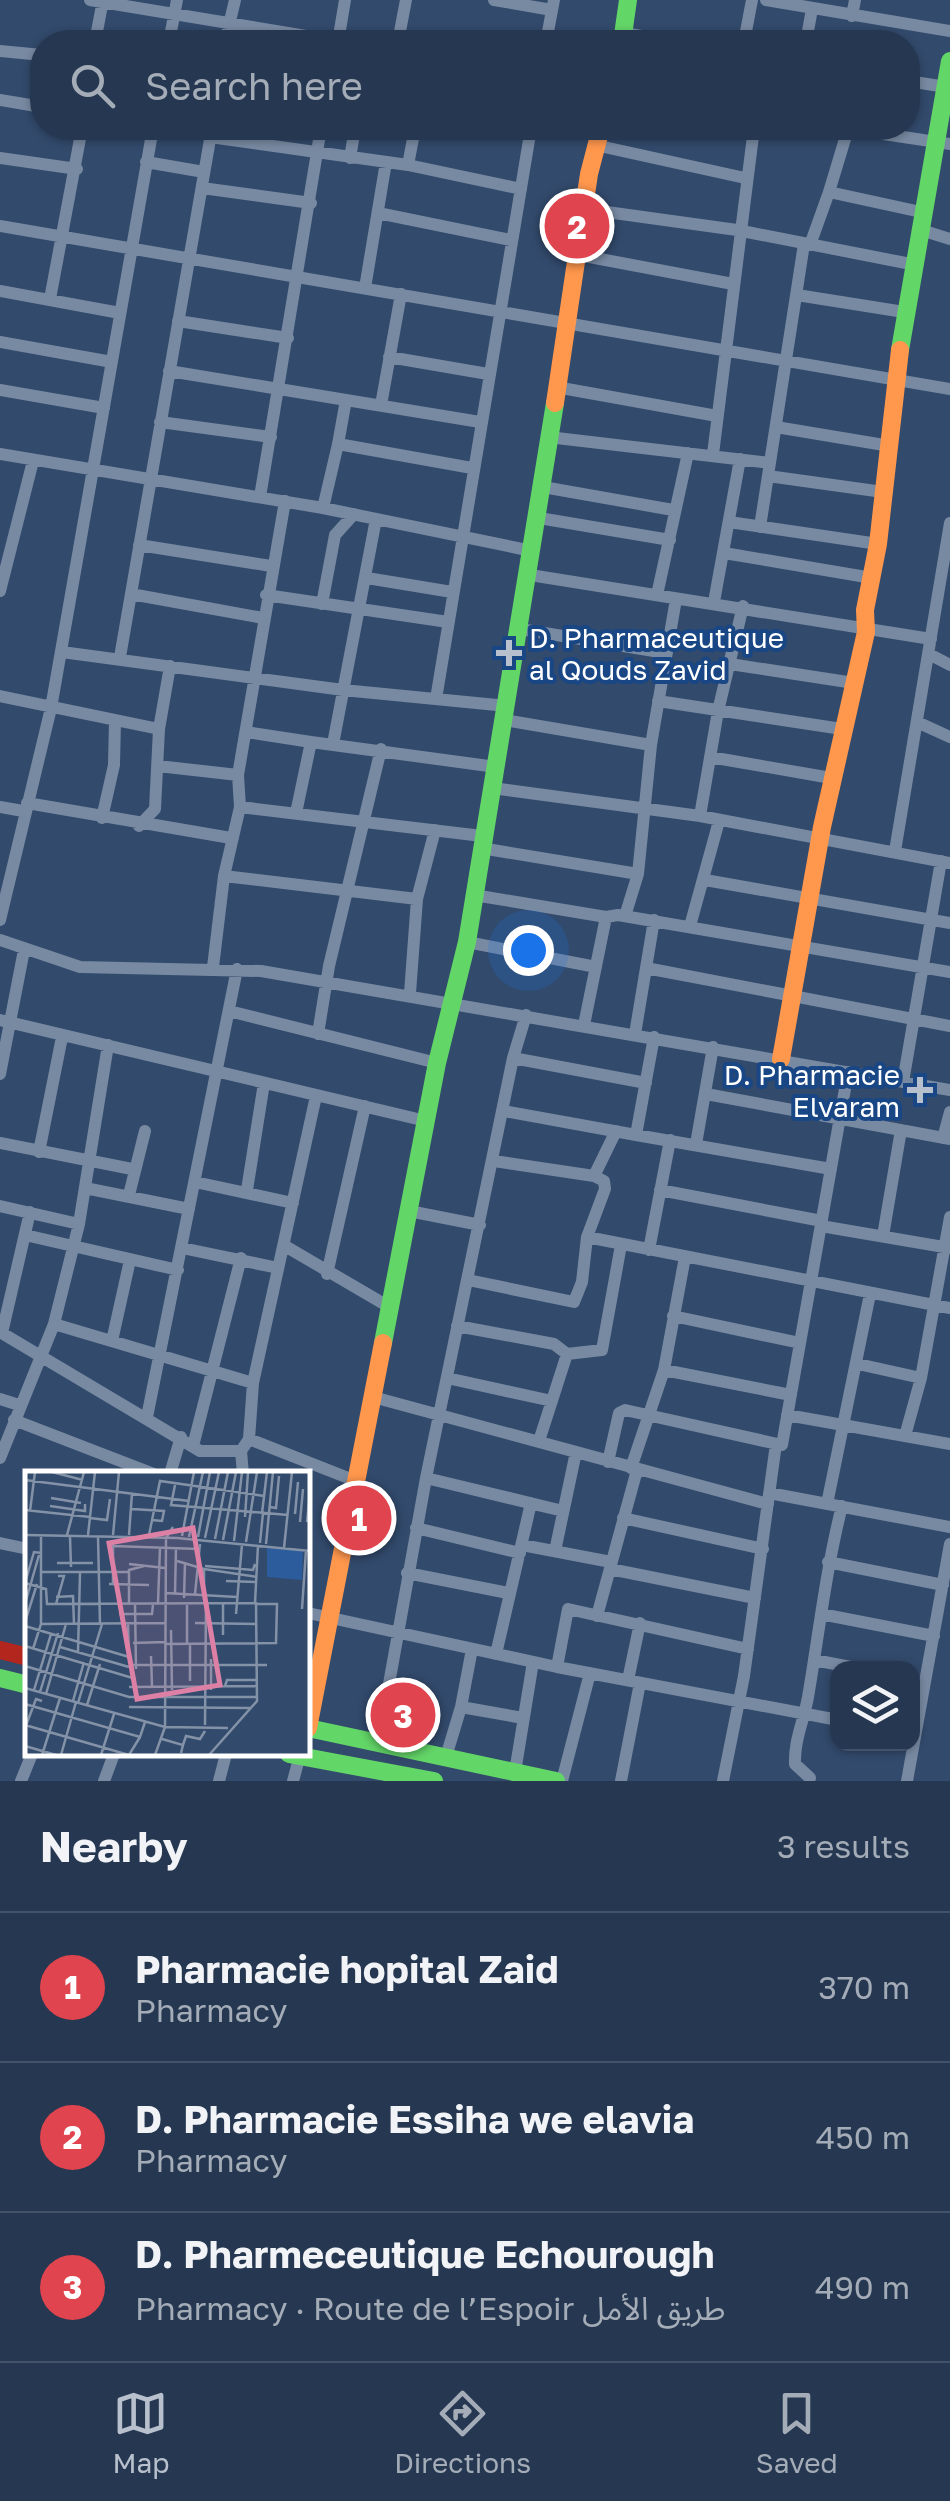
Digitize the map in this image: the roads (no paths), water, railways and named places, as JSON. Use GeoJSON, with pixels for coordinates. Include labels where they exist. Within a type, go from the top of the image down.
{"type":"FeatureCollection","features":[{"type":"Feature","properties":{"kind":"main road"},"geometry":{"type":"LineString","coordinates":[[624,30],[628,0]]}},
{"type":"Feature","properties":{"kind":"main road"},"geometry":{"type":"LineString","coordinates":[[782,1059],[798,995],[809,897],[831,778],[866,632],[865,610],[878,544],[911,264],[943,143],[950,61]]}},
{"type":"Feature","properties":{"kind":"main road"},"geometry":{"type":"LineString","coordinates":[[310,1716],[437,1062],[467,942],[530,575],[548,437],[597,140]]}},
{"type":"Feature","properties":{"kind":"main road"},"geometry":{"type":"LineString","coordinates":[[0,1650],[25,1656]]}},
{"type":"Feature","properties":{"kind":"main road"},"geometry":{"type":"LineString","coordinates":[[0,1678],[25,1684]]}},
{"type":"Feature","properties":{"kind":"main road"},"geometry":{"type":"LineString","coordinates":[[310,1728],[559,1781]]}},
{"type":"Feature","properties":{"kind":"main road"},"geometry":{"type":"LineString","coordinates":[[306,1756],[434,1781]]}},
{"type":"Feature","properties":{"kind":"street"},"geometry":{"type":"LineString","coordinates":[[227,30],[235,0]]}},
{"type":"Feature","properties":{"kind":"street"},"geometry":{"type":"LineString","coordinates":[[341,30],[344,0]]}},
{"type":"Feature","properties":{"kind":"street"},"geometry":{"type":"LineString","coordinates":[[400,30],[406,0]]}},
{"type":"Feature","properties":{"kind":"street"},"geometry":{"type":"LineString","coordinates":[[494,0],[553,5],[548,30]]}},
{"type":"Feature","properties":{"kind":"street"},"geometry":{"type":"LineString","coordinates":[[746,30],[752,0]]}},
{"type":"Feature","properties":{"kind":"street"},"geometry":{"type":"LineString","coordinates":[[766,0],[950,31]]}},
{"type":"Feature","properties":{"kind":"street"},"geometry":{"type":"LineString","coordinates":[[852,16],[855,0]]}},
{"type":"Feature","properties":{"kind":"street"},"geometry":{"type":"LineString","coordinates":[[96,30],[99,1],[176,7],[228,23],[269,30]]}},
{"type":"Feature","properties":{"kind":"street"},"geometry":{"type":"LineString","coordinates":[[808,30],[812,8]]}},
{"type":"Feature","properties":{"kind":"street"},"geometry":{"type":"LineString","coordinates":[[0,51],[30,54]]}},
{"type":"Feature","properties":{"kind":"street"},"geometry":{"type":"LineString","coordinates":[[920,83],[946,87]]}},
{"type":"Feature","properties":{"kind":"street"},"geometry":{"type":"LineString","coordinates":[[0,100],[30,105]]}},
{"type":"Feature","properties":{"kind":"street"},"geometry":{"type":"LineString","coordinates":[[50,299],[81,140]]}},
{"type":"Feature","properties":{"kind":"street"},"geometry":{"type":"LineString","coordinates":[[0,920],[6,862],[51,708],[62,652],[151,140]]}},
{"type":"Feature","properties":{"kind":"street"},"geometry":{"type":"LineString","coordinates":[[120,658],[210,140]]}},
{"type":"Feature","properties":{"kind":"street"},"geometry":{"type":"LineString","coordinates":[[250,140],[318,154],[408,165],[521,190]]}},
{"type":"Feature","properties":{"kind":"street"},"geometry":{"type":"LineString","coordinates":[[260,497],[320,140]]}},
{"type":"Feature","properties":{"kind":"street"},"geometry":{"type":"LineString","coordinates":[[350,158],[353,140]]}},
{"type":"Feature","properties":{"kind":"street"},"geometry":{"type":"LineString","coordinates":[[408,165],[413,140]]}},
{"type":"Feature","properties":{"kind":"street"},"geometry":{"type":"LineString","coordinates":[[436,699],[528,140]]}},
{"type":"Feature","properties":{"kind":"street"},"geometry":{"type":"LineString","coordinates":[[612,140],[745,178]]}},
{"type":"Feature","properties":{"kind":"street"},"geometry":{"type":"LineString","coordinates":[[713,454],[752,140]]}},
{"type":"Feature","properties":{"kind":"street"},"geometry":{"type":"LineString","coordinates":[[760,527],[807,245],[829,192],[842,140]]}},
{"type":"Feature","properties":{"kind":"street"},"geometry":{"type":"LineString","coordinates":[[0,158],[77,169]]}},
{"type":"Feature","properties":{"kind":"street"},"geometry":{"type":"LineString","coordinates":[[146,162],[204,172]]}},
{"type":"Feature","properties":{"kind":"street"},"geometry":{"type":"LineString","coordinates":[[365,288],[386,162]]}},
{"type":"Feature","properties":{"kind":"street"},"geometry":{"type":"LineString","coordinates":[[202,188],[310,204]]}},
{"type":"Feature","properties":{"kind":"street"},"geometry":{"type":"LineString","coordinates":[[829,192],[920,220],[950,238]]}},
{"type":"Feature","properties":{"kind":"street"},"geometry":{"type":"LineString","coordinates":[[585,209],[738,230],[911,264]]}},
{"type":"Feature","properties":{"kind":"street"},"geometry":{"type":"LineString","coordinates":[[378,213],[511,240]]}},
{"type":"Feature","properties":{"kind":"street"},"geometry":{"type":"LineString","coordinates":[[0,226],[950,389]]}},
{"type":"Feature","properties":{"kind":"street"},"geometry":{"type":"LineString","coordinates":[[579,255],[733,284]]}},
{"type":"Feature","properties":{"kind":"street"},"geometry":{"type":"LineString","coordinates":[[0,291],[120,313]]}},
{"type":"Feature","properties":{"kind":"street"},"geometry":{"type":"LineString","coordinates":[[381,406],[401,294]]}},
{"type":"Feature","properties":{"kind":"street"},"geometry":{"type":"LineString","coordinates":[[797,295],[904,312]]}},
{"type":"Feature","properties":{"kind":"street"},"geometry":{"type":"LineString","coordinates":[[178,321],[288,338]]}},
{"type":"Feature","properties":{"kind":"street"},"geometry":{"type":"LineString","coordinates":[[0,342],[112,362]]}},
{"type":"Feature","properties":{"kind":"street"},"geometry":{"type":"LineString","coordinates":[[390,358],[488,374]]}},
{"type":"Feature","properties":{"kind":"street"},"geometry":{"type":"LineString","coordinates":[[169,371],[480,422]]}},
{"type":"Feature","properties":{"kind":"street"},"geometry":{"type":"LineString","coordinates":[[556,387],[717,416]]}},
{"type":"Feature","properties":{"kind":"street"},"geometry":{"type":"LineString","coordinates":[[0,390],[104,408]]}},
{"type":"Feature","properties":{"kind":"street"},"geometry":{"type":"LineString","coordinates":[[323,508],[346,400]]}},
{"type":"Feature","properties":{"kind":"street"},"geometry":{"type":"LineString","coordinates":[[160,422],[272,436]]}},
{"type":"Feature","properties":{"kind":"street"},"geometry":{"type":"LineString","coordinates":[[776,427],[890,446]]}},
{"type":"Feature","properties":{"kind":"street"},"geometry":{"type":"LineString","coordinates":[[548,437],[713,454],[769,470],[884,492]]}},
{"type":"Feature","properties":{"kind":"street"},"geometry":{"type":"LineString","coordinates":[[338,444],[472,468]]}},
{"type":"Feature","properties":{"kind":"street"},"geometry":{"type":"LineString","coordinates":[[657,594],[688,453]]}},
{"type":"Feature","properties":{"kind":"street"},"geometry":{"type":"LineString","coordinates":[[0,454],[323,508],[532,551]]}},
{"type":"Feature","properties":{"kind":"street"},"geometry":{"type":"LineString","coordinates":[[714,602],[740,459]]}},
{"type":"Feature","properties":{"kind":"street"},"geometry":{"type":"LineString","coordinates":[[0,592],[3,561],[33,460]]}},
{"type":"Feature","properties":{"kind":"street"},"geometry":{"type":"LineString","coordinates":[[544,488],[673,510]]}},
{"type":"Feature","properties":{"kind":"street"},"geometry":{"type":"LineString","coordinates":[[212,967],[224,876],[240,807],[238,775],[284,501]]}},
{"type":"Feature","properties":{"kind":"street"},"geometry":{"type":"LineString","coordinates":[[322,604],[334,534],[354,514]]}},
{"type":"Feature","properties":{"kind":"street"},"geometry":{"type":"LineString","coordinates":[[334,744],[362,610],[376,518]]}},
{"type":"Feature","properties":{"kind":"street"},"geometry":{"type":"LineString","coordinates":[[539,518],[670,540]]}},
{"type":"Feature","properties":{"kind":"street"},"geometry":{"type":"LineString","coordinates":[[729,522],[878,544]]}},
{"type":"Feature","properties":{"kind":"street"},"geometry":{"type":"LineString","coordinates":[[894,852],[932,639],[944,606],[950,524]]}},
{"type":"Feature","properties":{"kind":"street"},"geometry":{"type":"LineString","coordinates":[[139,545],[271,566]]}},
{"type":"Feature","properties":{"kind":"street"},"geometry":{"type":"LineString","coordinates":[[724,554],[872,578]]}},
{"type":"Feature","properties":{"kind":"street"},"geometry":{"type":"LineString","coordinates":[[530,575],[743,606],[866,632],[932,639]]}},
{"type":"Feature","properties":{"kind":"street"},"geometry":{"type":"LineString","coordinates":[[367,578],[452,592]]}},
{"type":"Feature","properties":{"kind":"street"},"geometry":{"type":"LineString","coordinates":[[131,594],[263,618]]}},
{"type":"Feature","properties":{"kind":"street"},"geometry":{"type":"LineString","coordinates":[[266,595],[448,622]]}},
{"type":"Feature","properties":{"kind":"street"},"geometry":{"type":"LineString","coordinates":[[625,916],[638,874],[651,745],[676,599]]}},
{"type":"Feature","properties":{"kind":"street"},"geometry":{"type":"LineString","coordinates":[[700,816],[718,711],[743,606]]}},
{"type":"Feature","properties":{"kind":"street"},"geometry":{"type":"LineString","coordinates":[[520,629],[666,653]]}},
{"type":"Feature","properties":{"kind":"street"},"geometry":{"type":"LineString","coordinates":[[62,652],[436,699],[651,745]]}},
{"type":"Feature","properties":{"kind":"street"},"geometry":{"type":"LineString","coordinates":[[929,654],[950,665]]}},
{"type":"Feature","properties":{"kind":"street"},"geometry":{"type":"LineString","coordinates":[[730,664],[854,683]]}},
{"type":"Feature","properties":{"kind":"street"},"geometry":{"type":"LineString","coordinates":[[139,826],[155,809],[160,729],[170,666]]}},
{"type":"Feature","properties":{"kind":"street"},"geometry":{"type":"LineString","coordinates":[[0,696],[160,729]]}},
{"type":"Feature","properties":{"kind":"street"},"geometry":{"type":"LineString","coordinates":[[658,701],[842,729]]}},
{"type":"Feature","properties":{"kind":"street"},"geometry":{"type":"LineString","coordinates":[[102,818],[114,765],[116,721]]}},
{"type":"Feature","properties":{"kind":"street"},"geometry":{"type":"LineString","coordinates":[[917,722],[950,737]]}},
{"type":"Feature","properties":{"kind":"street"},"geometry":{"type":"LineString","coordinates":[[246,732],[496,766]]}},
{"type":"Feature","properties":{"kind":"street"},"geometry":{"type":"LineString","coordinates":[[296,813],[311,742]]}},
{"type":"Feature","properties":{"kind":"street"},"geometry":{"type":"LineString","coordinates":[[318,1034],[380,749]]}},
{"type":"Feature","properties":{"kind":"street"},"geometry":{"type":"LineString","coordinates":[[710,756],[831,778]]}},
{"type":"Feature","properties":{"kind":"street"},"geometry":{"type":"LineString","coordinates":[[158,766],[238,775]]}},
{"type":"Feature","properties":{"kind":"street"},"geometry":{"type":"LineString","coordinates":[[492,788],[700,816],[946,862],[928,919],[903,1082]]}},
{"type":"Feature","properties":{"kind":"street"},"geometry":{"type":"LineString","coordinates":[[0,807],[24,807],[231,838]]}},
{"type":"Feature","properties":{"kind":"street"},"geometry":{"type":"LineString","coordinates":[[240,807],[435,830],[638,874]]}},
{"type":"Feature","properties":{"kind":"street"},"geometry":{"type":"LineString","coordinates":[[690,926],[719,821]]}},
{"type":"Feature","properties":{"kind":"street"},"geometry":{"type":"LineString","coordinates":[[410,993],[417,898],[435,830]]}},
{"type":"Feature","properties":{"kind":"street"},"geometry":{"type":"LineString","coordinates":[[224,876],[417,898]]}},
{"type":"Feature","properties":{"kind":"street"},"geometry":{"type":"LineString","coordinates":[[705,880],[950,923]]}},
{"type":"Feature","properties":{"kind":"street"},"geometry":{"type":"LineString","coordinates":[[474,895],[606,918],[654,920],[950,972]]}},
{"type":"Feature","properties":{"kind":"street"},"geometry":{"type":"LineString","coordinates":[[584,1025],[606,918]]}},
{"type":"Feature","properties":{"kind":"street"},"geometry":{"type":"LineString","coordinates":[[635,1034],[654,920]]}},
{"type":"Feature","properties":{"kind":"street"},"geometry":{"type":"LineString","coordinates":[[0,940],[100,969],[212,967],[328,981],[950,1090]]}},
{"type":"Feature","properties":{"kind":"street"},"geometry":{"type":"LineString","coordinates":[[467,942],[596,967]]}},
{"type":"Feature","properties":{"kind":"street"},"geometry":{"type":"LineString","coordinates":[[0,1069],[5,1021],[24,950]]}},
{"type":"Feature","properties":{"kind":"street"},"geometry":{"type":"LineString","coordinates":[[646,968],[950,1026]]}},
{"type":"Feature","properties":{"kind":"street"},"geometry":{"type":"LineString","coordinates":[[148,1417],[237,970]]}},
{"type":"Feature","properties":{"kind":"street"},"geometry":{"type":"LineString","coordinates":[[229,1011],[437,1062]]}},
{"type":"Feature","properties":{"kind":"street"},"geometry":{"type":"LineString","coordinates":[[378,1745],[426,1478],[513,1058],[526,1016]]}},
{"type":"Feature","properties":{"kind":"street"},"geometry":{"type":"LineString","coordinates":[[5,1021],[216,1074],[426,1120]]}},
{"type":"Feature","properties":{"kind":"street"},"geometry":{"type":"LineString","coordinates":[[39,1152],[62,1037]]}},
{"type":"Feature","properties":{"kind":"street"},"geometry":{"type":"LineString","coordinates":[[636,1135],[654,1037]]}},
{"type":"Feature","properties":{"kind":"street"},"geometry":{"type":"LineString","coordinates":[[0,1458],[54,1324],[79,1224],[86,1160],[108,1045]]}},
{"type":"Feature","properties":{"kind":"street"},"geometry":{"type":"LineString","coordinates":[[696,1144],[713,1047]]}},
{"type":"Feature","properties":{"kind":"street"},"geometry":{"type":"LineString","coordinates":[[513,1058],[646,1083]]}},
{"type":"Feature","properties":{"kind":"street"},"geometry":{"type":"LineString","coordinates":[[608,1462],[620,1411],[648,1413],[782,1446],[848,1072]]}},
{"type":"Feature","properties":{"kind":"street"},"geometry":{"type":"LineString","coordinates":[[247,1190],[264,1084]]}},
{"type":"Feature","properties":{"kind":"street"},"geometry":{"type":"LineString","coordinates":[[706,1094],[946,1138],[950,1112]]}},
{"type":"Feature","properties":{"kind":"street"},"geometry":{"type":"LineString","coordinates":[[243,1471],[253,1383],[316,1096]]}},
{"type":"Feature","properties":{"kind":"street"},"geometry":{"type":"LineString","coordinates":[[326,1274],[365,1106]]}},
{"type":"Feature","properties":{"kind":"street"},"geometry":{"type":"LineString","coordinates":[[504,1110],[831,1169]]}},
{"type":"Feature","properties":{"kind":"street"},"geometry":{"type":"LineString","coordinates":[[883,1236],[902,1130]]}},
{"type":"Feature","properties":{"kind":"street"},"geometry":{"type":"LineString","coordinates":[[128,1195],[144,1131]]}},
{"type":"Feature","properties":{"kind":"street"},"geometry":{"type":"LineString","coordinates":[[594,1176],[616,1131]]}},
{"type":"Feature","properties":{"kind":"street"},"geometry":{"type":"LineString","coordinates":[[649,1250],[670,1140]]}},
{"type":"Feature","properties":{"kind":"street"},"geometry":{"type":"LineString","coordinates":[[0,1143],[132,1168]]}},
{"type":"Feature","properties":{"kind":"street"},"geometry":{"type":"LineString","coordinates":[[468,1280],[574,1302],[582,1282],[587,1237],[605,1188],[604,1182],[594,1176],[494,1161]]}},
{"type":"Feature","properties":{"kind":"street"},"geometry":{"type":"LineString","coordinates":[[195,1182],[247,1190],[293,1203]]}},
{"type":"Feature","properties":{"kind":"street"},"geometry":{"type":"LineString","coordinates":[[85,1188],[190,1209]]}},
{"type":"Feature","properties":{"kind":"street"},"geometry":{"type":"LineString","coordinates":[[660,1190],[949,1248]]}},
{"type":"Feature","properties":{"kind":"street"},"geometry":{"type":"LineString","coordinates":[[0,1206],[79,1224]]}},
{"type":"Feature","properties":{"kind":"street"},"geometry":{"type":"LineString","coordinates":[[410,1211],[480,1225]]}},
{"type":"Feature","properties":{"kind":"street"},"geometry":{"type":"LineString","coordinates":[[30,1212],[1,1333],[187,1441],[221,1453],[245,1445],[356,1481]]}},
{"type":"Feature","properties":{"kind":"street"},"geometry":{"type":"LineString","coordinates":[[905,1436],[943,1307],[950,1216]]}},
{"type":"Feature","properties":{"kind":"street"},"geometry":{"type":"LineString","coordinates":[[26,1235],[178,1270]]}},
{"type":"Feature","properties":{"kind":"street"},"geometry":{"type":"LineString","coordinates":[[587,1237],[943,1307]]}},
{"type":"Feature","properties":{"kind":"street"},"geometry":{"type":"LineString","coordinates":[[458,1326],[554,1344],[567,1354],[602,1350],[621,1245]]}},
{"type":"Feature","properties":{"kind":"street"},"geometry":{"type":"LineString","coordinates":[[285,1246],[326,1274],[391,1308]]}},
{"type":"Feature","properties":{"kind":"street"},"geometry":{"type":"LineString","coordinates":[[182,1248],[278,1268]]}},
{"type":"Feature","properties":{"kind":"street"},"geometry":{"type":"LineString","coordinates":[[597,1616],[648,1413],[664,1370],[685,1256]]}},
{"type":"Feature","properties":{"kind":"street"},"geometry":{"type":"LineString","coordinates":[[172,1471],[214,1368],[240,1258]]}},
{"type":"Feature","properties":{"kind":"street"},"geometry":{"type":"LineString","coordinates":[[112,1341],[130,1260]]}},
{"type":"Feature","properties":{"kind":"street"},"geometry":{"type":"LineString","coordinates":[[810,1778],[795,1764],[822,1614],[844,1425],[870,1294]]}},
{"type":"Feature","properties":{"kind":"street"},"geometry":{"type":"LineString","coordinates":[[673,1316],[800,1343]]}},
{"type":"Feature","properties":{"kind":"street"},"geometry":{"type":"LineString","coordinates":[[54,1324],[214,1368],[253,1383]]}},
{"type":"Feature","properties":{"kind":"street"},"geometry":{"type":"LineString","coordinates":[[539,1441],[567,1354]]}},
{"type":"Feature","properties":{"kind":"street"},"geometry":{"type":"LineString","coordinates":[[858,1364],[921,1378]]}},
{"type":"Feature","properties":{"kind":"street"},"geometry":{"type":"LineString","coordinates":[[664,1370],[791,1395]]}},
{"type":"Feature","properties":{"kind":"street"},"geometry":{"type":"LineString","coordinates":[[447,1378],[552,1401]]}},
{"type":"Feature","properties":{"kind":"street"},"geometry":{"type":"LineString","coordinates":[[373,1397],[634,1469],[768,1498],[834,1505],[950,1527]]}},
{"type":"Feature","properties":{"kind":"street"},"geometry":{"type":"LineString","coordinates":[[0,1399],[19,1405]]}},
{"type":"Feature","properties":{"kind":"street"},"geometry":{"type":"LineString","coordinates":[[787,1415],[950,1444]]}},
{"type":"Feature","properties":{"kind":"street"},"geometry":{"type":"LineString","coordinates":[[14,1420],[146,1471]]}},
{"type":"Feature","properties":{"kind":"street"},"geometry":{"type":"LineString","coordinates":[[723,1781],[748,1649],[776,1444]]}},
{"type":"Feature","properties":{"kind":"street"},"geometry":{"type":"LineString","coordinates":[[555,1551],[576,1452]]}},
{"type":"Feature","properties":{"kind":"street"},"geometry":{"type":"LineString","coordinates":[[426,1478],[564,1511]]}},
{"type":"Feature","properties":{"kind":"street"},"geometry":{"type":"LineString","coordinates":[[496,1654],[531,1503]]}},
{"type":"Feature","properties":{"kind":"street"},"geometry":{"type":"LineString","coordinates":[[623,1518],[763,1549]]}},
{"type":"Feature","properties":{"kind":"street"},"geometry":{"type":"LineString","coordinates":[[416,1528],[521,1549],[555,1551],[755,1598]]}},
{"type":"Feature","properties":{"kind":"street"},"geometry":{"type":"LineString","coordinates":[[0,1543],[25,1548]]}},
{"type":"Feature","properties":{"kind":"street"},"geometry":{"type":"LineString","coordinates":[[920,1677],[934,1636],[950,1548]]}},
{"type":"Feature","properties":{"kind":"street"},"geometry":{"type":"LineString","coordinates":[[828,1562],[943,1584]]}},
{"type":"Feature","properties":{"kind":"street"},"geometry":{"type":"LineString","coordinates":[[407,1573],[508,1593]]}},
{"type":"Feature","properties":{"kind":"street"},"geometry":{"type":"LineString","coordinates":[[558,1667],[565,1612],[570,1609],[748,1649]]}},
{"type":"Feature","properties":{"kind":"street"},"geometry":{"type":"LineString","coordinates":[[310,1614],[739,1704],[830,1719]]}},
{"type":"Feature","properties":{"kind":"street"},"geometry":{"type":"LineString","coordinates":[[822,1614],[934,1636]]}},
{"type":"Feature","properties":{"kind":"street"},"geometry":{"type":"LineString","coordinates":[[621,1781],[640,1622]]}},
{"type":"Feature","properties":{"kind":"street"},"geometry":{"type":"LineString","coordinates":[[445,1760],[461,1707],[472,1649]]}},
{"type":"Feature","properties":{"kind":"street"},"geometry":{"type":"LineString","coordinates":[[814,1660],[830,1663]]}},
{"type":"Feature","properties":{"kind":"street"},"geometry":{"type":"LineString","coordinates":[[516,1772],[533,1662]]}},
{"type":"Feature","properties":{"kind":"street"},"geometry":{"type":"LineString","coordinates":[[559,1781],[590,1673]]}},
{"type":"Feature","properties":{"kind":"street"},"geometry":{"type":"LineString","coordinates":[[461,1707],[523,1718]]}},
{"type":"Feature","properties":{"kind":"street"},"geometry":{"type":"LineString","coordinates":[[908,1781],[912,1751]]}},
{"type":"Feature","properties":{"kind":"street"},"geometry":{"type":"LineString","coordinates":[[21,1781],[31,1756]]}},
{"type":"Feature","properties":{"kind":"street"},"geometry":{"type":"LineString","coordinates":[[104,1781],[113,1756]]}},
{"type":"Feature","properties":{"kind":"street"},"geometry":{"type":"LineString","coordinates":[[219,1781],[225,1756]]}},
{"type":"Feature","properties":{"kind":"street"},"geometry":{"type":"LineString","coordinates":[[293,1781],[296,1756]]}},
{"type":"Feature","properties":{"kind":"place","name":"D. Pharmacie Essiha we elavia"},"geometry":{"type":"Point","coordinates":[577,226]}},
{"type":"Feature","properties":{"kind":"place","name":"D. Pharmaceutique al Qouds Zavid"},"geometry":{"type":"Point","coordinates":[509,653]}},
{"type":"Feature","properties":{"kind":"place","name":"D. Pharmacie Elvaram"},"geometry":{"type":"Point","coordinates":[920,1090]}},
{"type":"Feature","properties":{"kind":"place","name":"Pharmacie hopital Zaid"},"geometry":{"type":"Point","coordinates":[359,1518]}},
{"type":"Feature","properties":{"kind":"place","name":"D. Pharmeceutique Echourough"},"geometry":{"type":"Point","coordinates":[403,1715]}}]}
